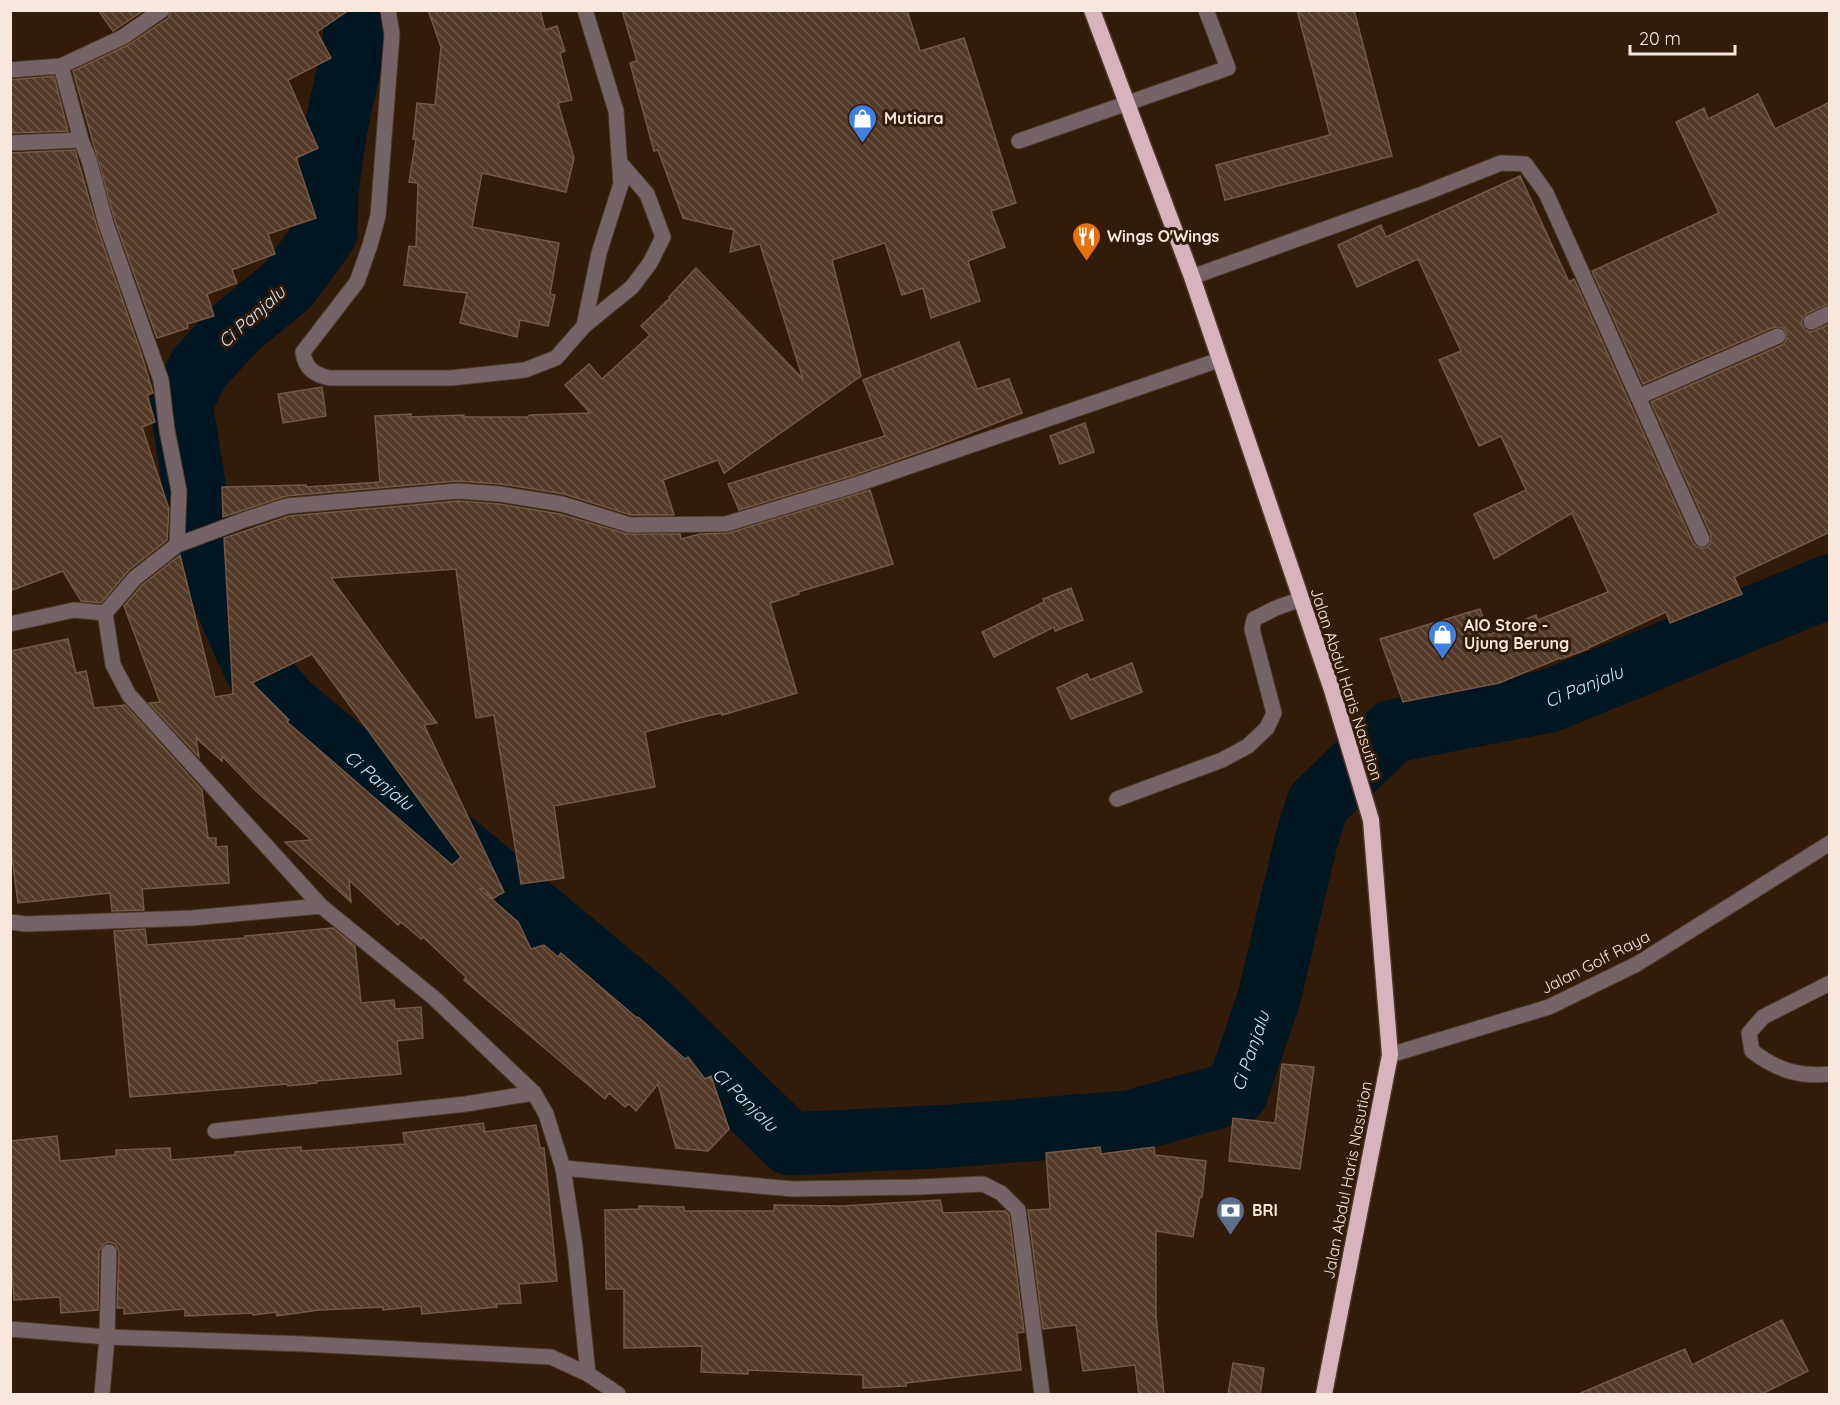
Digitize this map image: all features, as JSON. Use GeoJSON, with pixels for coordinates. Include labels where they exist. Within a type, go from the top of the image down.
{"type":"FeatureCollection","features":[{"type":"Feature","properties":{"kind":"highway","name":"Jalan Abdul Haris Nasution"},"geometry":{"type":"LineString","coordinates":[[1092,10],[1192,277],[1332,690],[1371,820],[1390,1055],[1324,1395]]}},
{"type":"Feature","properties":{"kind":"street"},"geometry":{"type":"LineString","coordinates":[[10,70],[61,66],[123,37],[162,10]]}},
{"type":"Feature","properties":{"kind":"street"},"geometry":{"type":"LineString","coordinates":[[388,10],[392,45],[378,216],[357,282],[303,352],[308,367],[317,375],[330,378],[451,378],[525,370],[556,358],[584,326],[632,287],[650,263],[663,237],[647,194],[620,163]]}},
{"type":"Feature","properties":{"kind":"street"},"geometry":{"type":"LineString","coordinates":[[584,326],[599,254],[621,184],[616,111],[585,10]]}},
{"type":"Feature","properties":{"kind":"street"},"geometry":{"type":"LineString","coordinates":[[1019,141],[1228,68],[1206,10]]}},
{"type":"Feature","properties":{"kind":"street"},"geometry":{"type":"LineString","coordinates":[[61,66],[114,250],[161,380],[178,490],[180,544]]}},
{"type":"Feature","properties":{"kind":"street"},"geometry":{"type":"LineString","coordinates":[[10,143],[81,140]]}},
{"type":"Feature","properties":{"kind":"street"},"geometry":{"type":"LineString","coordinates":[[1192,277],[1425,193],[1501,163],[1526,164],[1546,193],[1702,539]]}},
{"type":"Feature","properties":{"kind":"street"},"geometry":{"type":"LineString","coordinates":[[1811,322],[1830,313]]}},
{"type":"Feature","properties":{"kind":"street"},"geometry":{"type":"LineString","coordinates":[[1638,397],[1778,336]]}},
{"type":"Feature","properties":{"kind":"street"},"geometry":{"type":"LineString","coordinates":[[588,1374],[575,1247],[563,1168],[546,1114],[534,1093],[434,998],[321,906],[129,695],[113,665],[105,613],[135,578],[180,544],[287,506],[458,491],[500,494],[562,504],[630,525],[726,524],[899,470],[1219,360]]}},
{"type":"Feature","properties":{"kind":"street"},"geometry":{"type":"LineString","coordinates":[[1117,799],[1222,760],[1248,747],[1267,728],[1274,713],[1252,629],[1254,619],[1301,599]]}},
{"type":"Feature","properties":{"kind":"street"},"geometry":{"type":"LineString","coordinates":[[10,624],[74,610],[105,613]]}},
{"type":"Feature","properties":{"kind":"street","name":"Jalan Golf Raya"},"geometry":{"type":"LineString","coordinates":[[1390,1055],[1549,1006],[1637,964],[1830,843]]}},
{"type":"Feature","properties":{"kind":"street"},"geometry":{"type":"LineString","coordinates":[[10,922],[26,924],[192,918],[321,906]]}},
{"type":"Feature","properties":{"kind":"street"},"geometry":{"type":"LineString","coordinates":[[1830,983],[1763,1017],[1749,1033],[1752,1051],[1771,1065],[1809,1076],[1830,1074]]}},
{"type":"Feature","properties":{"kind":"street"},"geometry":{"type":"LineString","coordinates":[[215,1131],[466,1104],[534,1093]]}},
{"type":"Feature","properties":{"kind":"street"},"geometry":{"type":"LineString","coordinates":[[563,1168],[793,1188],[983,1184],[1001,1193],[1018,1210],[1042,1395]]}},
{"type":"Feature","properties":{"kind":"street"},"geometry":{"type":"LineString","coordinates":[[102,1395],[107,1337],[109,1252]]}},
{"type":"Feature","properties":{"kind":"street"},"geometry":{"type":"LineString","coordinates":[[10,1329],[107,1337],[304,1344],[551,1357],[588,1374],[618,1395]]}},
{"type":"Feature","properties":{"kind":"building"},"geometry":{"type":"Polygon","coordinates":[[[98,10],[144,10],[113,31],[98,10]]]}},
{"type":"Feature","properties":{"kind":"building"},"geometry":{"type":"Polygon","coordinates":[[[172,10],[349,10],[317,32],[331,58],[288,80],[318,148],[296,158],[316,218],[268,234],[275,254],[232,270],[237,283],[207,294],[214,316],[187,324],[188,328],[157,338],[115,221],[73,71],[128,45],[168,18],[172,10]]]}},
{"type":"Feature","properties":{"kind":"building"},"geometry":{"type":"Polygon","coordinates":[[[428,10],[540,10],[545,30],[557,26],[565,51],[560,53],[572,100],[558,103],[574,158],[566,192],[482,173],[472,227],[559,243],[550,294],[555,295],[548,326],[520,320],[517,337],[460,323],[467,293],[404,285],[409,246],[416,247],[418,183],[409,182],[416,139],[413,139],[417,103],[435,105],[441,47],[428,10]]]}},
{"type":"Feature","properties":{"kind":"building"},"geometry":{"type":"Polygon","coordinates":[[[622,10],[907,10],[920,51],[964,38],[1016,203],[991,211],[1005,247],[968,261],[980,301],[931,318],[923,288],[902,295],[885,243],[832,260],[861,376],[724,473],[718,460],[663,480],[674,515],[631,515],[564,494],[501,484],[457,481],[286,496],[223,517],[222,487],[306,485],[306,487],[380,482],[375,416],[411,414],[411,417],[464,415],[464,417],[526,418],[530,415],[590,413],[565,385],[589,364],[602,379],[650,335],[641,326],[696,268],[803,379],[760,244],[730,252],[734,230],[683,218],[658,150],[654,151],[630,63],[637,61],[622,10]]]}},
{"type":"Feature","properties":{"kind":"building"},"geometry":{"type":"Polygon","coordinates":[[[1297,10],[1354,10],[1392,156],[1225,200],[1216,165],[1330,135],[1297,10]]]}},
{"type":"Feature","properties":{"kind":"building"},"geometry":{"type":"Polygon","coordinates":[[[54,76],[68,131],[10,133],[10,80],[54,76]]]}},
{"type":"Feature","properties":{"kind":"building"},"geometry":{"type":"Polygon","coordinates":[[[1758,94],[1775,129],[1830,102],[1830,303],[1806,314],[1801,322],[1805,330],[1811,332],[1830,324],[1830,532],[1734,577],[1742,594],[1670,623],[1666,612],[1588,649],[1499,683],[1403,702],[1380,639],[1480,609],[1489,635],[1536,615],[1538,620],[1608,592],[1572,513],[1494,559],[1474,514],[1526,490],[1501,436],[1479,446],[1439,360],[1461,351],[1418,259],[1357,287],[1338,245],[1381,225],[1386,237],[1520,176],[1569,282],[1574,279],[1693,543],[1697,547],[1705,548],[1710,544],[1711,535],[1651,402],[1782,345],[1786,341],[1787,333],[1783,328],[1774,327],[1643,384],[1592,271],[1719,213],[1676,122],[1704,108],[1708,119],[1758,94]]]}},
{"type":"Feature","properties":{"kind":"building"},"geometry":{"type":"Polygon","coordinates":[[[75,150],[97,227],[153,393],[147,395],[155,422],[142,427],[169,509],[167,540],[129,570],[101,603],[81,601],[63,571],[10,591],[10,153],[75,150]]]}},
{"type":"Feature","properties":{"kind":"building"},"geometry":{"type":"Polygon","coordinates":[[[959,342],[977,389],[1009,379],[1022,413],[852,476],[739,510],[728,484],[885,436],[863,380],[959,342]]]}},
{"type":"Feature","properties":{"kind":"building"},"geometry":{"type":"Polygon","coordinates":[[[322,387],[326,416],[283,423],[278,394],[322,387]]]}},
{"type":"Feature","properties":{"kind":"building"},"geometry":{"type":"Polygon","coordinates":[[[1085,423],[1094,452],[1060,464],[1050,436],[1085,423]]]}},
{"type":"Feature","properties":{"kind":"building"},"geometry":{"type":"Polygon","coordinates":[[[870,490],[893,564],[798,592],[799,594],[770,603],[797,693],[722,715],[721,713],[707,716],[645,732],[655,787],[554,806],[564,878],[521,884],[494,715],[476,718],[456,569],[331,578],[437,723],[424,725],[504,892],[492,899],[484,889],[480,889],[518,922],[531,949],[544,945],[558,957],[561,953],[685,1059],[688,1057],[705,1079],[711,1076],[729,1129],[708,1151],[676,1148],[658,1084],[636,1111],[629,1104],[625,1107],[609,1093],[605,1099],[464,980],[466,977],[423,937],[421,939],[401,922],[398,925],[349,880],[351,902],[285,842],[311,840],[256,791],[222,756],[222,761],[196,738],[199,757],[149,703],[160,702],[124,606],[142,585],[180,555],[215,697],[233,694],[224,538],[289,516],[458,501],[499,504],[560,514],[627,534],[680,534],[681,539],[700,534],[729,533],[870,490]],[[312,654],[252,683],[289,720],[287,722],[452,865],[461,857],[312,654]]]}},
{"type":"Feature","properties":{"kind":"building"},"geometry":{"type":"Polygon","coordinates":[[[1071,588],[1083,620],[1055,631],[1054,627],[994,657],[982,632],[1044,602],[1043,599],[1071,588]]]}},
{"type":"Feature","properties":{"kind":"building"},"geometry":{"type":"Polygon","coordinates":[[[68,639],[76,673],[86,671],[94,708],[125,705],[202,790],[208,838],[216,838],[216,847],[227,846],[229,883],[142,889],[144,910],[112,911],[110,893],[18,903],[10,843],[10,651],[68,639]]]}},
{"type":"Feature","properties":{"kind":"building"},"geometry":{"type":"Polygon","coordinates":[[[1132,663],[1142,692],[1071,719],[1057,688],[1087,674],[1090,680],[1132,663]]]}},
{"type":"Feature","properties":{"kind":"building"},"geometry":{"type":"Polygon","coordinates":[[[333,928],[355,946],[361,1003],[394,1000],[395,1009],[421,1007],[423,1038],[397,1041],[401,1074],[317,1081],[317,1083],[288,1086],[288,1084],[130,1097],[114,931],[145,929],[147,945],[245,938],[245,936],[333,928]]]}},
{"type":"Feature","properties":{"kind":"building"},"geometry":{"type":"Polygon","coordinates":[[[1282,1064],[1314,1067],[1300,1169],[1229,1161],[1233,1118],[1275,1123],[1282,1064]]]}},
{"type":"Feature","properties":{"kind":"building"},"geometry":{"type":"Polygon","coordinates":[[[483,1123],[485,1132],[536,1125],[540,1148],[544,1148],[557,1281],[519,1284],[521,1303],[422,1314],[421,1306],[383,1310],[383,1307],[319,1310],[277,1316],[276,1312],[253,1315],[253,1313],[185,1316],[185,1309],[124,1314],[124,1308],[117,1308],[119,1252],[115,1244],[109,1242],[104,1244],[99,1251],[98,1310],[61,1313],[60,1297],[14,1300],[10,1249],[10,1141],[57,1136],[60,1161],[116,1156],[116,1150],[170,1148],[171,1160],[301,1147],[301,1151],[405,1144],[403,1133],[483,1123]]]}},
{"type":"Feature","properties":{"kind":"building"},"geometry":{"type":"Polygon","coordinates":[[[1100,1147],[1101,1154],[1154,1147],[1155,1155],[1206,1161],[1202,1197],[1200,1197],[1193,1237],[1156,1231],[1156,1316],[1164,1395],[1139,1395],[1135,1365],[1083,1371],[1076,1325],[1043,1329],[1028,1210],[1050,1209],[1046,1153],[1100,1147]]]}},
{"type":"Feature","properties":{"kind":"building"},"geometry":{"type":"Polygon","coordinates":[[[940,1200],[943,1213],[1005,1211],[1009,1215],[1024,1332],[1017,1333],[1021,1370],[906,1383],[906,1386],[863,1388],[863,1375],[748,1370],[748,1374],[701,1372],[702,1346],[624,1348],[624,1289],[606,1289],[605,1210],[639,1209],[639,1206],[684,1207],[684,1211],[774,1211],[774,1205],[842,1206],[940,1200]]]}},
{"type":"Feature","properties":{"kind":"building"},"geometry":{"type":"Polygon","coordinates":[[[1782,1320],[1808,1371],[1760,1395],[1576,1395],[1685,1349],[1692,1365],[1782,1320]]]}},
{"type":"Feature","properties":{"kind":"building"},"geometry":{"type":"Polygon","coordinates":[[[1233,1363],[1264,1368],[1260,1395],[1228,1395],[1233,1363]]]}},
{"type":"Feature","properties":{"kind":"waterway","name":"Ci Panjalu"},"geometry":{"type":"LineString","coordinates":[[357,10],[353,51],[336,127],[327,190],[326,233],[288,285],[239,325],[199,368],[181,404],[203,541],[227,605],[254,666],[287,704],[650,1007],[790,1144],[952,1136],[1128,1122],[1237,1092],[1269,998],[1306,841],[1318,803],[1393,731],[1549,701],[1830,586]]}},
{"type":"Feature","properties":{"kind":"place","name":"Mutiara"},"geometry":{"type":"Point","coordinates":[863,144]}},
{"type":"Feature","properties":{"kind":"place","name":"Wings O'Wings"},"geometry":{"type":"Point","coordinates":[1086,262]}},
{"type":"Feature","properties":{"kind":"place","name":"AIO Store - Ujung Berung"},"geometry":{"type":"Point","coordinates":[1443,660]}},
{"type":"Feature","properties":{"kind":"place","name":"BRI"},"geometry":{"type":"Point","coordinates":[1231,1236]}}]}
